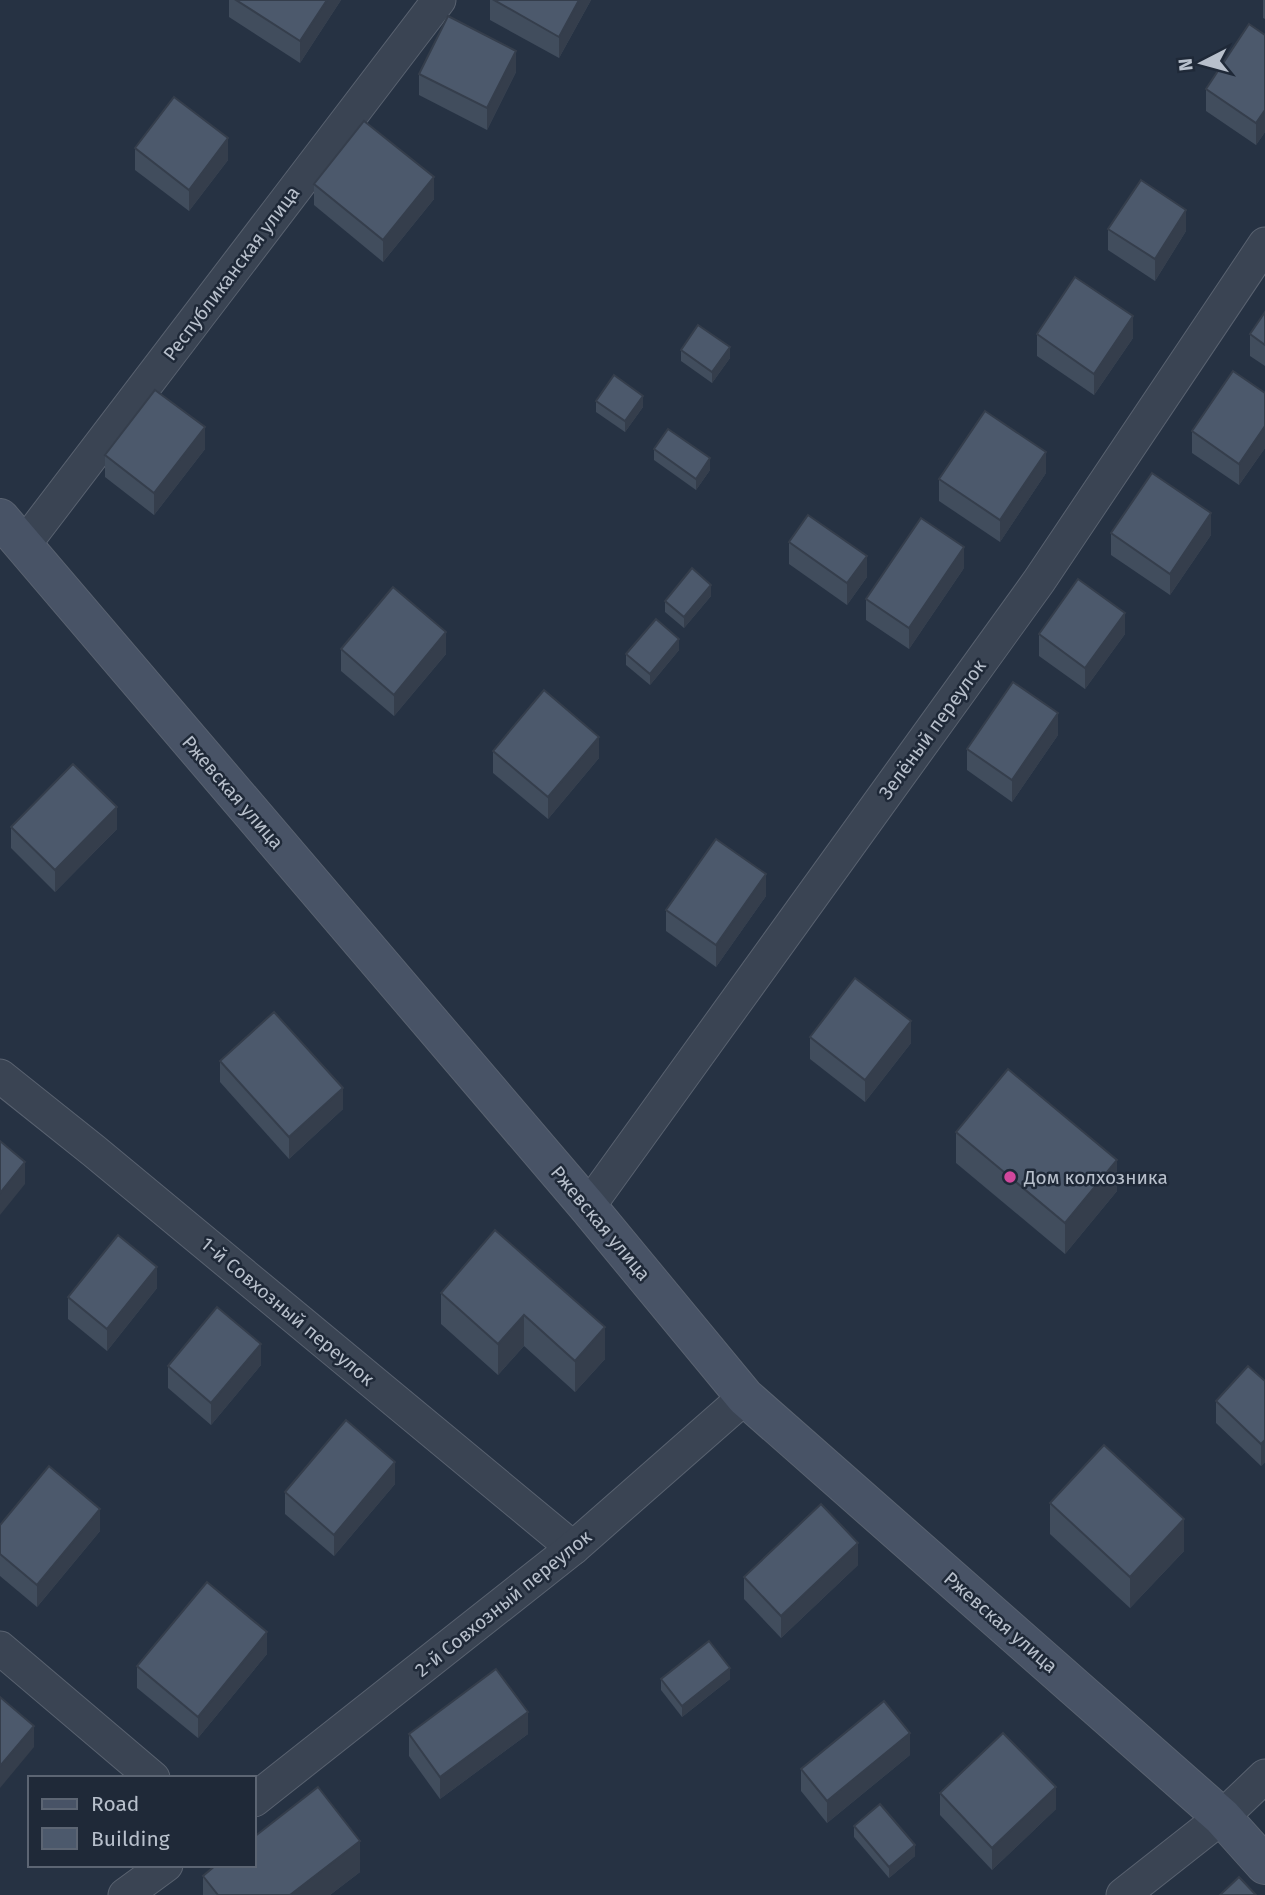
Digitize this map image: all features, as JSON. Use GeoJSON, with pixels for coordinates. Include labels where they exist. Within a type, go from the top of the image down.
{"type":"FeatureCollection","features":[{"type":"Feature","properties":{"kind":"main road","name":"Ржевская улица"},"geometry":{"type":"LineString","coordinates":[[11,532],[588,1207],[745,1397],[1222,1817],[1265,1865]]}},
{"type":"Feature","properties":{"kind":"street","name":"Республиканская улица"},"geometry":{"type":"LineString","coordinates":[[11,532],[439,0]]}},
{"type":"Feature","properties":{"kind":"street","name":"Зелёный переулок"},"geometry":{"type":"LineString","coordinates":[[588,1207],[1039,581],[1265,244]]}},
{"type":"Feature","properties":{"kind":"street","name":"1-й Совхозный переулок"},"geometry":{"type":"LineString","coordinates":[[0,1076],[573,1548]]}},
{"type":"Feature","properties":{"kind":"street","name":"2-й Совхозный переулок"},"geometry":{"type":"LineString","coordinates":[[256,1798],[573,1548],[745,1397]]}},
{"type":"Feature","properties":{"kind":"street"},"geometry":{"type":"LineString","coordinates":[[0,1648],[151,1776]]}},
{"type":"Feature","properties":{"kind":"street"},"geometry":{"type":"LineString","coordinates":[[1123,1895],[1222,1817],[1265,1776]]}},
{"type":"Feature","properties":{"kind":"street"},"geometry":{"type":"LineString","coordinates":[[125,1895],[163,1867]]}},
{"type":"Feature","properties":{"kind":"building"},"geometry":{"type":"Polygon","coordinates":[[[236,0],[327,0],[300,41],[236,0]]]}},
{"type":"Feature","properties":{"kind":"building"},"geometry":{"type":"Polygon","coordinates":[[[494,0],[579,0],[559,37],[494,0]]]}},
{"type":"Feature","properties":{"kind":"building"},"geometry":{"type":"Polygon","coordinates":[[[448,16],[516,51],[487,108],[419,74],[448,16]]]}},
{"type":"Feature","properties":{"kind":"building"},"geometry":{"type":"Polygon","coordinates":[[[1249,24],[1265,35],[1265,110],[1256,123],[1206,89],[1249,24]]]}},
{"type":"Feature","properties":{"kind":"building"},"geometry":{"type":"Polygon","coordinates":[[[174,97],[228,138],[189,190],[135,148],[174,97]]]}},
{"type":"Feature","properties":{"kind":"building"},"geometry":{"type":"Polygon","coordinates":[[[364,121],[434,177],[383,240],[314,184],[364,121]]]}},
{"type":"Feature","properties":{"kind":"building"},"geometry":{"type":"Polygon","coordinates":[[[1141,180],[1186,210],[1155,259],[1108,229],[1141,180]]]}},
{"type":"Feature","properties":{"kind":"building"},"geometry":{"type":"Polygon","coordinates":[[[1075,277],[1133,316],[1094,374],[1037,334],[1075,277]]]}},
{"type":"Feature","properties":{"kind":"building"},"geometry":{"type":"Polygon","coordinates":[[[1265,312],[1265,345],[1250,334],[1265,312]]]}},
{"type":"Feature","properties":{"kind":"building"},"geometry":{"type":"Polygon","coordinates":[[[698,325],[730,347],[712,372],[681,350],[698,325]]]}},
{"type":"Feature","properties":{"kind":"building"},"geometry":{"type":"Polygon","coordinates":[[[1233,371],[1265,393],[1265,426],[1239,464],[1192,431],[1233,371]]]}},
{"type":"Feature","properties":{"kind":"building"},"geometry":{"type":"Polygon","coordinates":[[[614,375],[643,396],[625,421],[596,401],[614,375]]]}},
{"type":"Feature","properties":{"kind":"building"},"geometry":{"type":"Polygon","coordinates":[[[155,390],[205,427],[154,493],[105,455],[155,390]]]}},
{"type":"Feature","properties":{"kind":"building"},"geometry":{"type":"Polygon","coordinates":[[[985,411],[1046,452],[1000,520],[939,479],[985,411]]]}},
{"type":"Feature","properties":{"kind":"building"},"geometry":{"type":"Polygon","coordinates":[[[668,429],[710,458],[696,479],[654,449],[668,429]]]}},
{"type":"Feature","properties":{"kind":"building"},"geometry":{"type":"Polygon","coordinates":[[[1152,473],[1211,513],[1170,574],[1111,533],[1152,473]]]}},
{"type":"Feature","properties":{"kind":"building"},"geometry":{"type":"Polygon","coordinates":[[[808,515],[867,556],[847,583],[789,542],[808,515]]]}},
{"type":"Feature","properties":{"kind":"building"},"geometry":{"type":"Polygon","coordinates":[[[921,518],[964,547],[909,628],[866,599],[921,518]]]}},
{"type":"Feature","properties":{"kind":"building"},"geometry":{"type":"Polygon","coordinates":[[[692,568],[711,585],[684,617],[665,601],[692,568]]]}},
{"type":"Feature","properties":{"kind":"building"},"geometry":{"type":"Polygon","coordinates":[[[1078,579],[1125,613],[1085,668],[1039,634],[1078,579]]]}},
{"type":"Feature","properties":{"kind":"building"},"geometry":{"type":"Polygon","coordinates":[[[393,587],[446,632],[394,695],[341,649],[393,587]]]}},
{"type":"Feature","properties":{"kind":"building"},"geometry":{"type":"Polygon","coordinates":[[[656,619],[679,639],[650,674],[626,654],[656,619]]]}},
{"type":"Feature","properties":{"kind":"building"},"geometry":{"type":"Polygon","coordinates":[[[1013,682],[1058,713],[1012,780],[967,749],[1013,682]]]}},
{"type":"Feature","properties":{"kind":"building"},"geometry":{"type":"Polygon","coordinates":[[[544,690],[599,737],[548,797],[493,751],[544,690]]]}},
{"type":"Feature","properties":{"kind":"building"},"geometry":{"type":"Polygon","coordinates":[[[73,764],[117,807],[55,870],[11,827],[73,764]]]}},
{"type":"Feature","properties":{"kind":"building"},"geometry":{"type":"Polygon","coordinates":[[[716,839],[766,874],[716,945],[666,910],[716,839]]]}},
{"type":"Feature","properties":{"kind":"building"},"geometry":{"type":"Polygon","coordinates":[[[855,978],[911,1021],[865,1080],[810,1037],[855,978]]]}},
{"type":"Feature","properties":{"kind":"building"},"geometry":{"type":"Polygon","coordinates":[[[274,1012],[343,1088],[289,1137],[220,1061],[274,1012]]]}},
{"type":"Feature","properties":{"kind":"building"},"geometry":{"type":"Polygon","coordinates":[[[1008,1069],[1117,1160],[1065,1223],[956,1132],[1008,1069]]]}},
{"type":"Feature","properties":{"kind":"building"},"geometry":{"type":"Polygon","coordinates":[[[0,1141],[25,1162],[0,1193],[0,1141]]]}},
{"type":"Feature","properties":{"kind":"building"},"geometry":{"type":"Polygon","coordinates":[[[495,1230],[605,1327],[575,1361],[524,1315],[498,1344],[441,1293],[495,1230]]]}},
{"type":"Feature","properties":{"kind":"building"},"geometry":{"type":"Polygon","coordinates":[[[118,1235],[157,1267],[107,1329],[68,1297],[118,1235]]]}},
{"type":"Feature","properties":{"kind":"building"},"geometry":{"type":"Polygon","coordinates":[[[217,1307],[261,1344],[211,1403],[168,1366],[217,1307]]]}},
{"type":"Feature","properties":{"kind":"building"},"geometry":{"type":"Polygon","coordinates":[[[1248,1366],[1265,1381],[1265,1440],[1261,1444],[1216,1401],[1248,1366]]]}},
{"type":"Feature","properties":{"kind":"building"},"geometry":{"type":"Polygon","coordinates":[[[346,1420],[395,1462],[334,1535],[285,1492],[346,1420]]]}},
{"type":"Feature","properties":{"kind":"building"},"geometry":{"type":"Polygon","coordinates":[[[1104,1445],[1184,1519],[1130,1577],[1050,1503],[1104,1445]]]}},
{"type":"Feature","properties":{"kind":"building"},"geometry":{"type":"Polygon","coordinates":[[[49,1466],[100,1509],[37,1585],[0,1554],[0,1525],[49,1466]]]}},
{"type":"Feature","properties":{"kind":"building"},"geometry":{"type":"Polygon","coordinates":[[[821,1504],[858,1543],[781,1616],[744,1577],[821,1504]]]}},
{"type":"Feature","properties":{"kind":"building"},"geometry":{"type":"Polygon","coordinates":[[[207,1582],[267,1632],[198,1717],[137,1666],[207,1582]]]}},
{"type":"Feature","properties":{"kind":"building"},"geometry":{"type":"Polygon","coordinates":[[[709,1641],[730,1668],[682,1706],[661,1679],[709,1641]]]}},
{"type":"Feature","properties":{"kind":"building"},"geometry":{"type":"Polygon","coordinates":[[[496,1669],[528,1712],[440,1777],[409,1734],[496,1669]]]}},
{"type":"Feature","properties":{"kind":"building"},"geometry":{"type":"Polygon","coordinates":[[[0,1697],[34,1726],[0,1766],[0,1697]]]}},
{"type":"Feature","properties":{"kind":"building"},"geometry":{"type":"Polygon","coordinates":[[[884,1701],[910,1733],[827,1801],[801,1769],[884,1701]]]}},
{"type":"Feature","properties":{"kind":"building"},"geometry":{"type":"Polygon","coordinates":[[[1003,1733],[1056,1787],[992,1848],[940,1793],[1003,1733]]]}},
{"type":"Feature","properties":{"kind":"building"},"geometry":{"type":"Polygon","coordinates":[[[318,1787],[360,1841],[290,1895],[218,1895],[203,1876],[214,1867],[256,1867],[256,1835],[318,1787]]]}},
{"type":"Feature","properties":{"kind":"building"},"geometry":{"type":"Polygon","coordinates":[[[880,1804],[915,1845],[889,1867],[854,1826],[880,1804]]]}},
{"type":"Feature","properties":{"kind":"building"},"geometry":{"type":"Polygon","coordinates":[[[1239,1877],[1256,1895],[1220,1895],[1239,1877]]]}},
{"type":"Feature","properties":{"kind":"place","name":"Дом колхозника"},"geometry":{"type":"Point","coordinates":[1010,1177]}}]}
